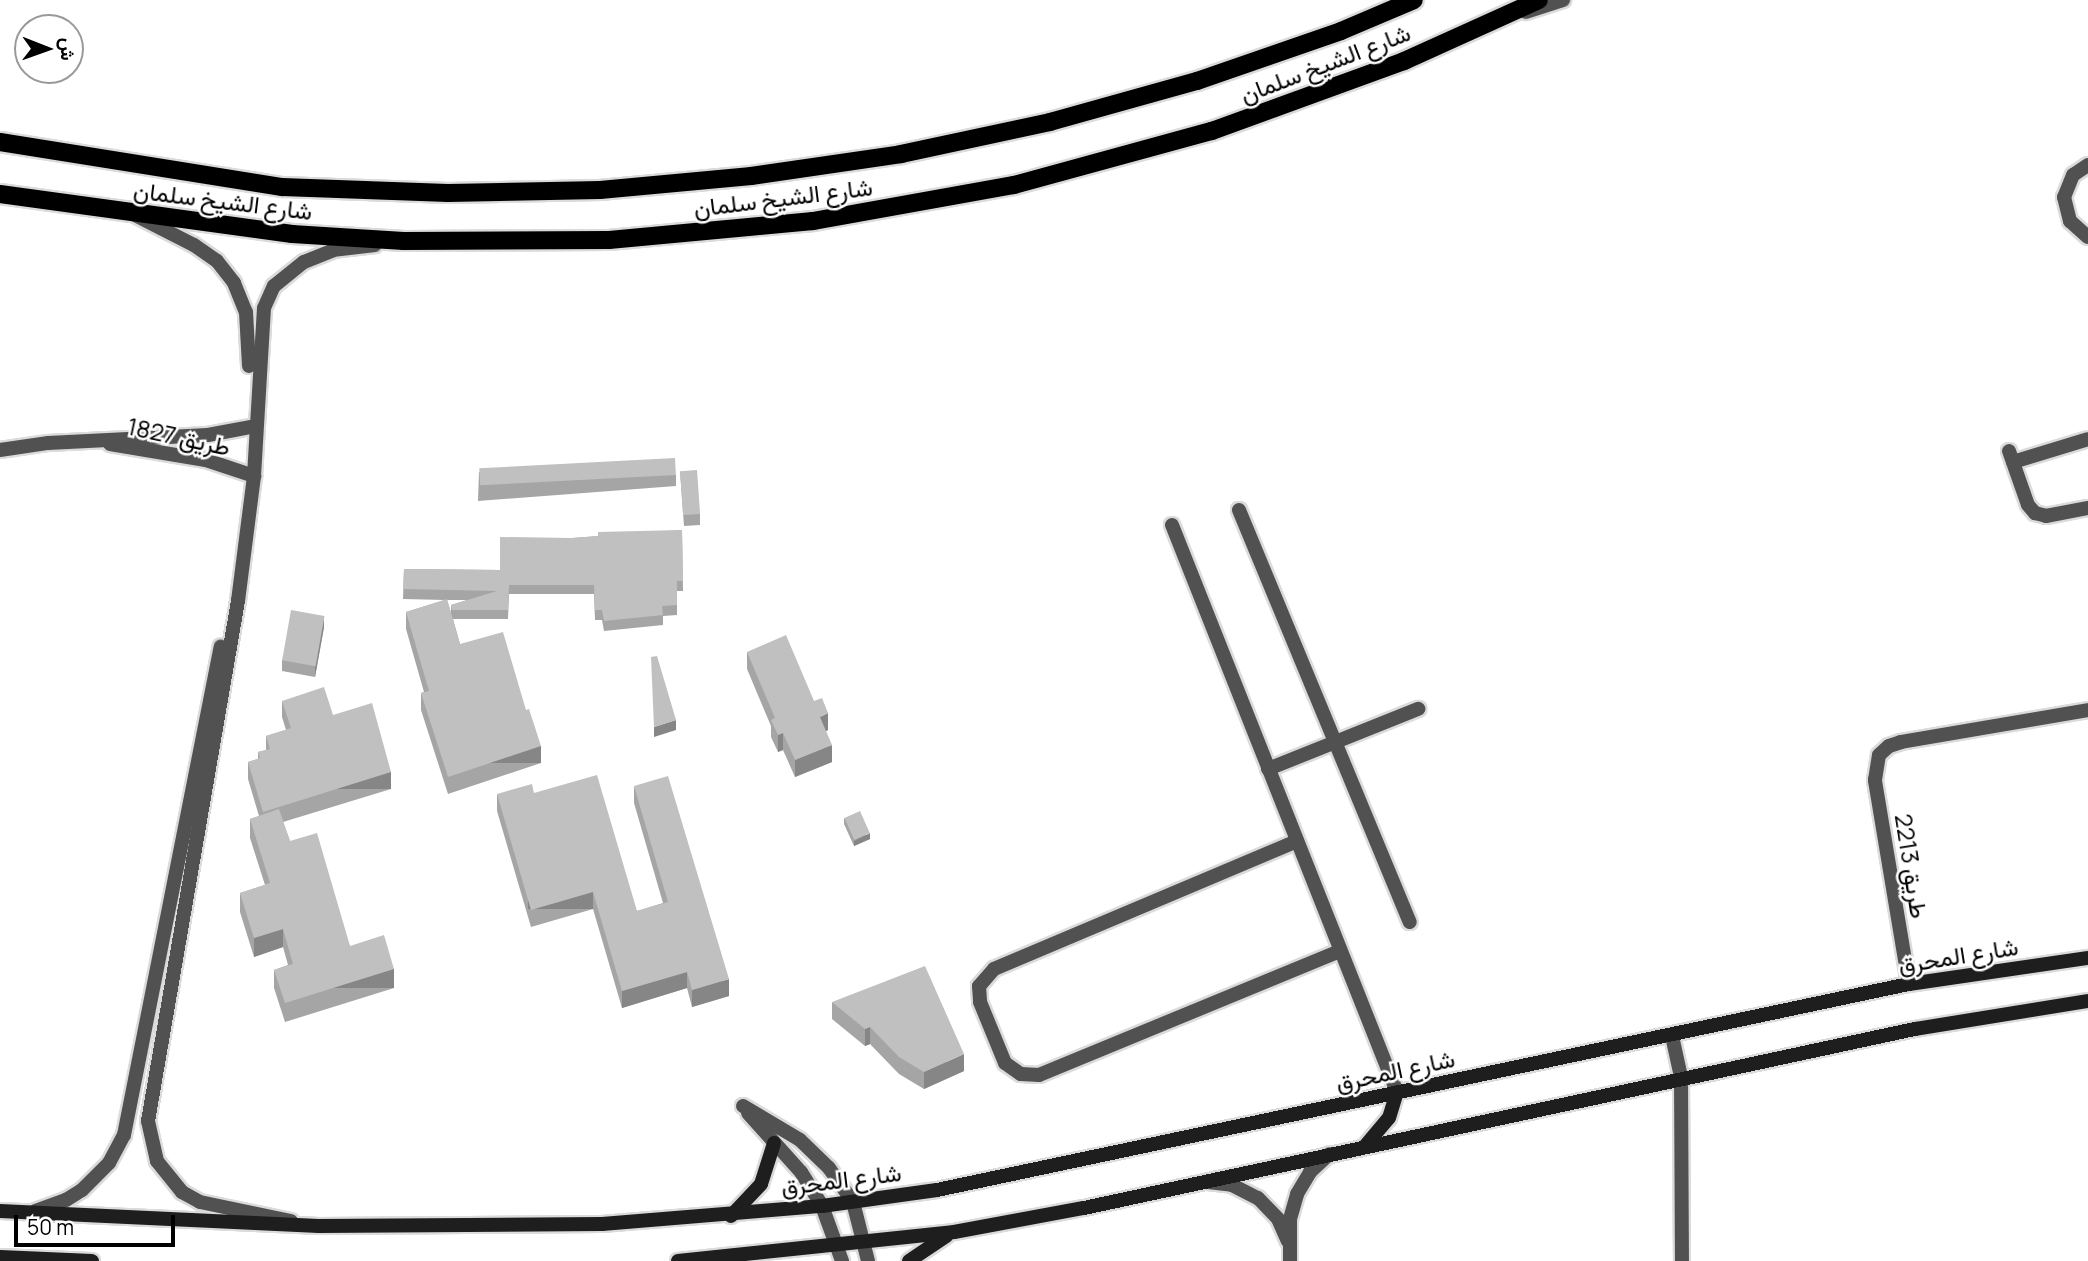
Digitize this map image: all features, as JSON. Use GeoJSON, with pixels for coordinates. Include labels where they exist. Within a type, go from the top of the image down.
{"type":"FeatureCollection","features":[{"type":"Feature","properties":{"kind":"main road","name":"شارع الشيخ سلمان"},"geometry":{"type":"LineString","coordinates":[[0,142],[282,187],[447,193],[600,190],[751,176],[901,154],[1050,122],[1197,81],[1340,31],[1414,0]]}},
{"type":"Feature","properties":{"kind":"main road","name":"شارع الشيخ سلمان"},"geometry":{"type":"LineString","coordinates":[[0,194],[134,215],[292,234],[404,241],[507,243],[698,233],[813,221],[951,197],[1114,160],[1212,131],[1404,61],[1539,0]]}},
{"type":"Feature","properties":{"kind":"main road","name":"شارع المحرق"},"geometry":{"type":"LineString","coordinates":[[0,1211],[319,1226],[602,1224],[731,1216],[822,1206],[937,1190],[1909,985],[2088,958]]}},
{"type":"Feature","properties":{"kind":"main road"},"geometry":{"type":"LineString","coordinates":[[678,1261],[720,1259],[954,1232],[1914,1029],[2088,1001]]}},
{"type":"Feature","properties":{"kind":"main road"},"geometry":{"type":"LineString","coordinates":[[1365,1146],[1389,1118],[1397,1093]]}},
{"type":"Feature","properties":{"kind":"main road"},"geometry":{"type":"LineString","coordinates":[[731,1216],[761,1184],[774,1143]]}},
{"type":"Feature","properties":{"kind":"main road"},"geometry":{"type":"LineString","coordinates":[[909,1261],[930,1244],[954,1232]]}},
{"type":"Feature","properties":{"kind":"main road"},"geometry":{"type":"LineString","coordinates":[[0,1257],[92,1261]]}},
{"type":"Feature","properties":{"kind":"street"},"geometry":{"type":"LineString","coordinates":[[1498,20],[1563,0]]}},
{"type":"Feature","properties":{"kind":"street"},"geometry":{"type":"LineString","coordinates":[[2088,165],[2073,175],[2064,197],[2070,221],[2088,236]]}},
{"type":"Feature","properties":{"kind":"street"},"geometry":{"type":"LineString","coordinates":[[134,215],[194,245],[217,261],[234,283],[246,312],[250,351],[249,475],[239,601],[151,1101],[150,1142],[157,1161],[168,1178],[200,1202],[319,1226]]}},
{"type":"Feature","properties":{"kind":"street"},"geometry":{"type":"LineString","coordinates":[[251,427],[264,308],[274,286],[304,262],[333,250],[404,241]]}},
{"type":"Feature","properties":{"kind":"street","name":"طريق 1827"},"geometry":{"type":"LineString","coordinates":[[0,450],[95,441],[208,435],[251,427]]}},
{"type":"Feature","properties":{"kind":"street"},"geometry":{"type":"LineString","coordinates":[[2088,439],[2011,456],[2028,505],[2035,513],[2046,516],[2088,508]]}},
{"type":"Feature","properties":{"kind":"street","name":"طريق 1827"},"geometry":{"type":"LineString","coordinates":[[95,441],[206,460],[249,475]]}},
{"type":"Feature","properties":{"kind":"street"},"geometry":{"type":"LineString","coordinates":[[30,1212],[66,1200],[97,1177],[118,1150],[129,1120],[230,600],[249,475]]}},
{"type":"Feature","properties":{"kind":"street"},"geometry":{"type":"LineString","coordinates":[[1239,510],[1410,922]]}},
{"type":"Feature","properties":{"kind":"street"},"geometry":{"type":"LineString","coordinates":[[1171,525],[1397,1093]]}},
{"type":"Feature","properties":{"kind":"street"},"geometry":{"type":"LineString","coordinates":[[1268,769],[1418,709]]}},
{"type":"Feature","properties":{"kind":"street","name":"طريق 2213"},"geometry":{"type":"LineString","coordinates":[[1909,985],[1875,780],[1879,755],[1889,746],[1901,742],[2088,710]]}},
{"type":"Feature","properties":{"kind":"street"},"geometry":{"type":"LineString","coordinates":[[1297,841],[994,968],[987,972],[979,986],[980,1002],[1005,1063],[1021,1074],[1040,1075],[1340,951]]}},
{"type":"Feature","properties":{"kind":"street"},"geometry":{"type":"LineString","coordinates":[[1672,1036],[1681,1077],[1682,1261]]}},
{"type":"Feature","properties":{"kind":"street"},"geometry":{"type":"LineString","coordinates":[[842,1261],[822,1206],[801,1172],[743,1106],[800,1140],[830,1168],[853,1202],[866,1241],[868,1261]]}},
{"type":"Feature","properties":{"kind":"street"},"geometry":{"type":"LineString","coordinates":[[1290,1261],[1290,1219],[1297,1194],[1310,1172],[1329,1154]]}},
{"type":"Feature","properties":{"kind":"street"},"geometry":{"type":"LineString","coordinates":[[1204,1181],[1232,1185],[1258,1198],[1278,1219],[1290,1245]]}},
{"type":"Feature","properties":{"kind":"building"},"geometry":{"type":"Polygon","coordinates":[[[675,458],[676,475],[480,485],[479,468],[675,458]]]}},
{"type":"Feature","properties":{"kind":"building"},"geometry":{"type":"Polygon","coordinates":[[[697,470],[700,514],[683,515],[680,471],[697,470]]]}},
{"type":"Feature","properties":{"kind":"building"},"geometry":{"type":"Polygon","coordinates":[[[682,530],[683,581],[677,581],[677,605],[662,606],[663,615],[604,621],[602,610],[595,610],[594,585],[509,585],[508,610],[452,610],[451,605],[497,591],[403,589],[404,569],[500,570],[500,537],[572,538],[598,536],[598,532],[682,530]]]}},
{"type":"Feature","properties":{"kind":"building"},"geometry":{"type":"Polygon","coordinates":[[[447,599],[460,644],[503,632],[526,710],[529,709],[541,746],[448,777],[421,693],[429,691],[406,612],[447,599]]]}},
{"type":"Feature","properties":{"kind":"building"},"geometry":{"type":"Polygon","coordinates":[[[291,610],[324,616],[316,666],[282,660],[291,610]]]}},
{"type":"Feature","properties":{"kind":"building"},"geometry":{"type":"Polygon","coordinates":[[[786,635],[814,701],[822,698],[828,713],[820,717],[832,745],[795,760],[783,733],[778,735],[771,720],[775,718],[747,652],[786,635]]]}},
{"type":"Feature","properties":{"kind":"building"},"geometry":{"type":"Polygon","coordinates":[[[657,656],[676,720],[654,727],[651,657],[657,656]]]}},
{"type":"Feature","properties":{"kind":"building"},"geometry":{"type":"Polygon","coordinates":[[[324,687],[333,715],[372,703],[391,772],[263,812],[248,762],[260,758],[258,752],[270,749],[266,736],[291,728],[282,701],[324,687]]]}},
{"type":"Feature","properties":{"kind":"building"},"geometry":{"type":"Polygon","coordinates":[[[597,775],[637,911],[668,902],[634,786],[668,776],[729,979],[692,990],[687,972],[622,991],[593,892],[531,910],[497,794],[532,784],[534,793],[597,775]]]}},
{"type":"Feature","properties":{"kind":"building"},"geometry":{"type":"Polygon","coordinates":[[[279,809],[290,841],[317,833],[350,946],[384,935],[394,969],[285,1003],[274,970],[293,964],[283,929],[254,938],[240,893],[270,883],[250,819],[279,809]]]}},
{"type":"Feature","properties":{"kind":"building"},"geometry":{"type":"Polygon","coordinates":[[[860,811],[870,833],[854,840],[844,818],[860,811]]]}},
{"type":"Feature","properties":{"kind":"building"},"geometry":{"type":"Polygon","coordinates":[[[925,966],[964,1054],[924,1072],[899,1057],[870,1027],[865,1029],[832,1002],[925,966]]]}}]}
